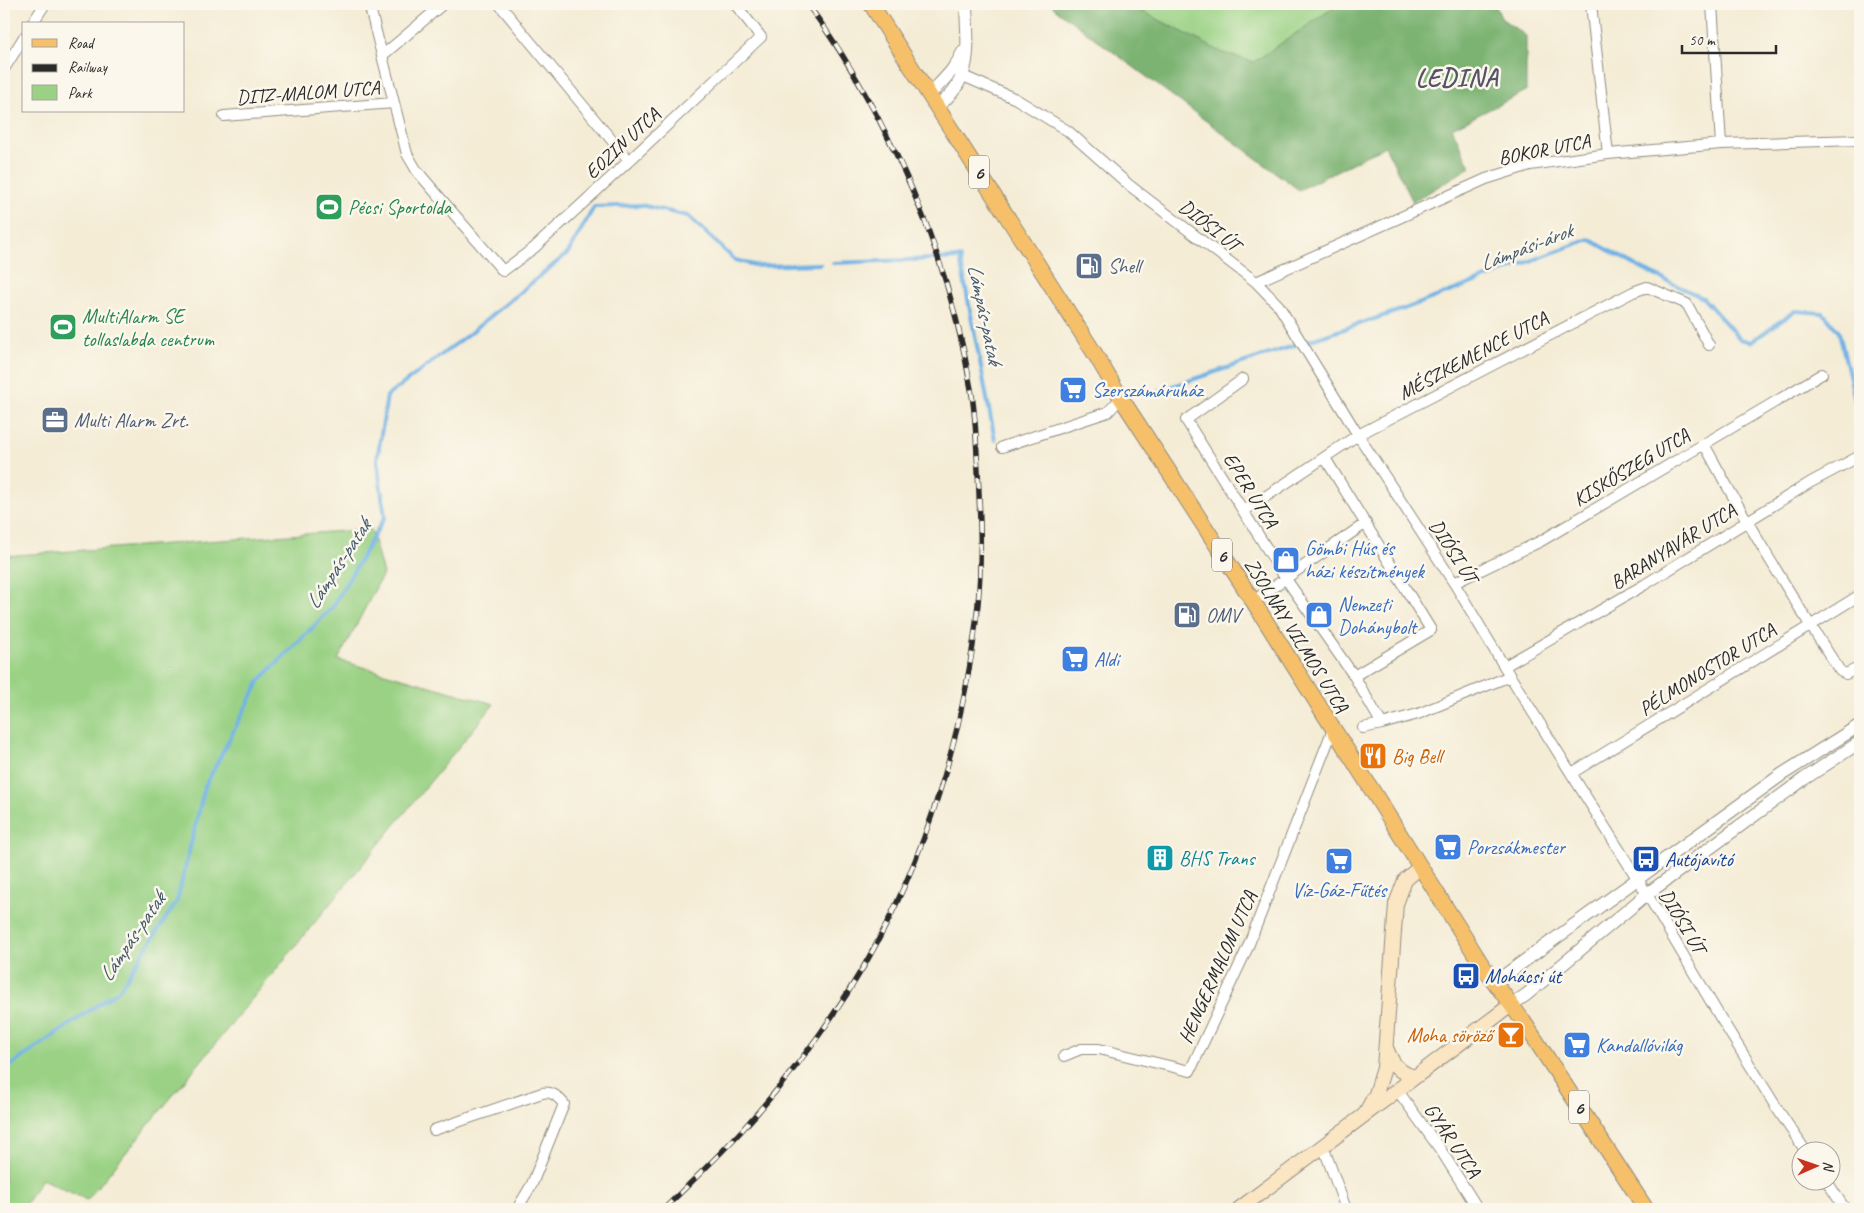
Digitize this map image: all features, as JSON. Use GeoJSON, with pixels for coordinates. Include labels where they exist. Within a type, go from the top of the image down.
{"type":"FeatureCollection","features":[{"type":"Feature","properties":{"kind":"main road","name":"ZSOLNAY VILMOS UTCA"},"geometry":{"type":"LineString","coordinates":[[870,4],[1096,354],[1121,398],[1253,600],[1494,983],[1511,1005],[1646,1209]]}},
{"type":"Feature","properties":{"kind":"main road"},"geometry":{"type":"LineString","coordinates":[[1364,1115],[1376,1094],[1384,1068],[1396,904],[1404,880],[1420,867]]}},
{"type":"Feature","properties":{"kind":"main road"},"geometry":{"type":"LineString","coordinates":[[1239,1209],[1511,1005]]}},
{"type":"Feature","properties":{"kind":"main road"},"geometry":{"type":"LineString","coordinates":[[1386,1047],[1397,1069],[1415,1078]]}},
{"type":"Feature","properties":{"kind":"street"},"geometry":{"type":"LineString","coordinates":[[33,22],[45,4]]}},
{"type":"Feature","properties":{"kind":"street","name":"DITZ-MALOM UTCA"},"geometry":{"type":"LineString","coordinates":[[369,4],[407,154],[418,171],[503,271]]}},
{"type":"Feature","properties":{"kind":"street"},"geometry":{"type":"LineString","coordinates":[[383,55],[443,4]]}},
{"type":"Feature","properties":{"kind":"street"},"geometry":{"type":"LineString","coordinates":[[498,4],[629,162]]}},
{"type":"Feature","properties":{"kind":"street","name":"EOZIN UTCA"},"geometry":{"type":"LineString","coordinates":[[503,271],[534,248],[629,162],[761,37],[735,4]]}},
{"type":"Feature","properties":{"kind":"street"},"geometry":{"type":"LineString","coordinates":[[932,101],[946,100],[963,76],[966,66],[966,4]]}},
{"type":"Feature","properties":{"kind":"street"},"geometry":{"type":"LineString","coordinates":[[1591,4],[1608,154]]}},
{"type":"Feature","properties":{"kind":"street"},"geometry":{"type":"LineString","coordinates":[[1712,4],[1720,144]]}},
{"type":"Feature","properties":{"kind":"street"},"geometry":{"type":"LineString","coordinates":[[4,69],[22,40]]}},
{"type":"Feature","properties":{"kind":"street"},"geometry":{"type":"LineString","coordinates":[[932,101],[958,64],[966,45]]}},
{"type":"Feature","properties":{"kind":"street","name":"DIÓSI ÚT"},"geometry":{"type":"LineString","coordinates":[[963,76],[1016,99],[1068,131],[1129,185],[1256,282],[1279,306],[1358,435],[1454,583],[1647,894],[1725,1025],[1799,1140]]}},
{"type":"Feature","properties":{"kind":"street","name":"DITZ-MALOM UTCA"},"geometry":{"type":"LineString","coordinates":[[224,116],[394,103]]}},
{"type":"Feature","properties":{"kind":"street","name":"BOKOR UTCA"},"geometry":{"type":"LineString","coordinates":[[1256,282],[1486,179],[1530,165],[1608,154],[1720,144],[1860,140]]}},
{"type":"Feature","properties":{"kind":"street","name":"MÉSZKEMENCE UTCA"},"geometry":{"type":"LineString","coordinates":[[1244,511],[1358,435],[1633,292],[1647,287],[1686,304],[1709,345]]}},
{"type":"Feature","properties":{"kind":"street","name":"KISKŐSZEG UTCA"},"geometry":{"type":"LineString","coordinates":[[1454,583],[1542,541],[1822,374]]}},
{"type":"Feature","properties":{"kind":"street","name":"EPER UTCA"},"geometry":{"type":"LineString","coordinates":[[1244,379],[1186,420],[1286,579],[1354,676],[1382,724]]}},
{"type":"Feature","properties":{"kind":"street"},"geometry":{"type":"LineString","coordinates":[[1002,447],[1108,412],[1121,398]]}},
{"type":"Feature","properties":{"kind":"street"},"geometry":{"type":"LineString","coordinates":[[1704,444],[1746,521],[1810,626],[1840,671],[1846,674],[1860,667]]}},
{"type":"Feature","properties":{"kind":"street","name":"BARANYAVÁR UTCA"},"geometry":{"type":"LineString","coordinates":[[1505,666],[1644,585],[1810,482],[1860,456]]}},
{"type":"Feature","properties":{"kind":"street"},"geometry":{"type":"LineString","coordinates":[[1324,458],[1431,630],[1354,676]]}},
{"type":"Feature","properties":{"kind":"street"},"geometry":{"type":"LineString","coordinates":[[1253,600],[1366,524]]}},
{"type":"Feature","properties":{"kind":"street","name":"PÉLMONOSTOR UTCA"},"geometry":{"type":"LineString","coordinates":[[1572,773],[1860,595]]}},
{"type":"Feature","properties":{"kind":"street"},"geometry":{"type":"LineString","coordinates":[[1363,728],[1418,714],[1510,676]]}},
{"type":"Feature","properties":{"kind":"street"},"geometry":{"type":"LineString","coordinates":[[1494,983],[1781,775],[1860,726]]}},
{"type":"Feature","properties":{"kind":"street","name":"HENGERMALOM UTCA"},"geometry":{"type":"LineString","coordinates":[[1064,1056],[1081,1049],[1099,1049],[1190,1071],[1247,949],[1333,729]]}},
{"type":"Feature","properties":{"kind":"street"},"geometry":{"type":"LineString","coordinates":[[1511,1005],[1526,995],[1647,894],[1804,779],[1860,742]]}},
{"type":"Feature","properties":{"kind":"street","name":"GYÁR UTCA"},"geometry":{"type":"LineString","coordinates":[[1398,1090],[1442,1152],[1478,1209]]}},
{"type":"Feature","properties":{"kind":"street"},"geometry":{"type":"LineString","coordinates":[[434,1130],[542,1093],[548,1092],[559,1098],[564,1104],[532,1184],[517,1209]]}},
{"type":"Feature","properties":{"kind":"street"},"geometry":{"type":"LineString","coordinates":[[1323,1146],[1346,1209]]}},
{"type":"Feature","properties":{"kind":"street"},"geometry":{"type":"LineString","coordinates":[[1833,1190],[1845,1209]]}},
{"type":"Feature","properties":{"kind":"green space"},"geometry":{"type":"Polygon","coordinates":[[[1052,4],[1128,4],[1223,53],[1254,62],[1339,4],[1495,4],[1501,18],[1526,36],[1526,91],[1452,128],[1470,167],[1413,202],[1385,146],[1299,190],[1054,8],[1052,4]]]}},
{"type":"Feature","properties":{"kind":"green space"},"geometry":{"type":"Polygon","coordinates":[[[1128,4],[1339,4],[1254,62],[1223,53],[1128,4]]]}},
{"type":"Feature","properties":{"kind":"green space"},"geometry":{"type":"Polygon","coordinates":[[[371,529],[383,574],[338,660],[494,704],[87,1200],[42,1179],[22,1209],[4,1209],[4,556],[371,529]]]}},
{"type":"Feature","properties":{"kind":"waterway","name":"Lámpás-patak"},"geometry":{"type":"LineString","coordinates":[[4,1070],[119,990],[177,901],[205,786],[260,680],[332,608],[385,517],[377,460],[387,396],[469,334],[568,253],[594,207],[641,205],[688,216],[735,260],[758,266],[820,264]]}},
{"type":"Feature","properties":{"kind":"waterway","name":"Lámpási-árok"},"geometry":{"type":"LineString","coordinates":[[1158,391],[1404,309],[1589,239],[1642,269],[1703,298],[1740,339],[1751,342],[1795,311],[1823,313],[1839,332],[1860,421]]}},
{"type":"Feature","properties":{"kind":"waterway","name":"Lámpás-patak"},"geometry":{"type":"LineString","coordinates":[[833,263],[960,258],[995,440]]}},
{"type":"Feature","properties":{"kind":"railway"},"geometry":{"type":"LineString","coordinates":[[664,1209],[715,1159],[761,1109],[793,1070],[851,988],[886,925],[906,882],[940,791],[964,697],[978,604],[980,520],[974,409],[956,319],[923,216],[894,150],[854,74],[827,31],[807,4]]}},
{"type":"Feature","properties":{"kind":"place","name":"Pécsi Sportolda"},"geometry":{"type":"Point","coordinates":[329,207]}},
{"type":"Feature","properties":{"kind":"place","name":"Shell"},"geometry":{"type":"Point","coordinates":[1089,266]}},
{"type":"Feature","properties":{"kind":"place","name":"MultiAlarm SE tollaslabda centrum"},"geometry":{"type":"Point","coordinates":[63,327]}},
{"type":"Feature","properties":{"kind":"place","name":"Szerszámáruház"},"geometry":{"type":"Point","coordinates":[1073,390]}},
{"type":"Feature","properties":{"kind":"place","name":"Multi Alarm Zrt."},"geometry":{"type":"Point","coordinates":[55,420]}},
{"type":"Feature","properties":{"kind":"place","name":"Gömbi Hús és házi készítmények"},"geometry":{"type":"Point","coordinates":[1286,560]}},
{"type":"Feature","properties":{"kind":"place","name":"OMV"},"geometry":{"type":"Point","coordinates":[1187,615]}},
{"type":"Feature","properties":{"kind":"place","name":"Nemzeti Dohánybolt"},"geometry":{"type":"Point","coordinates":[1319,615]}},
{"type":"Feature","properties":{"kind":"place","name":"Aldi"},"geometry":{"type":"Point","coordinates":[1075,659]}},
{"type":"Feature","properties":{"kind":"place","name":"Big Bell"},"geometry":{"type":"Point","coordinates":[1373,756]}},
{"type":"Feature","properties":{"kind":"place","name":"Porzsákmester"},"geometry":{"type":"Point","coordinates":[1448,847]}},
{"type":"Feature","properties":{"kind":"place","name":"BHS Trans"},"geometry":{"type":"Point","coordinates":[1160,858]}},
{"type":"Feature","properties":{"kind":"place","name":"Autójavító"},"geometry":{"type":"Point","coordinates":[1646,859]}},
{"type":"Feature","properties":{"kind":"place","name":"Víz-Gáz-Fűtés"},"geometry":{"type":"Point","coordinates":[1339,861]}},
{"type":"Feature","properties":{"kind":"place","name":"Mohácsi út"},"geometry":{"type":"Point","coordinates":[1466,976]}},
{"type":"Feature","properties":{"kind":"place","name":"Moha söröző"},"geometry":{"type":"Point","coordinates":[1511,1035]}},
{"type":"Feature","properties":{"kind":"place","name":"Kandallóvilág"},"geometry":{"type":"Point","coordinates":[1577,1045]}},
{"type":"Feature","properties":{"kind":"district","name":"LEDINA"},"geometry":{"type":"Point","coordinates":[1457,77]}}]}
